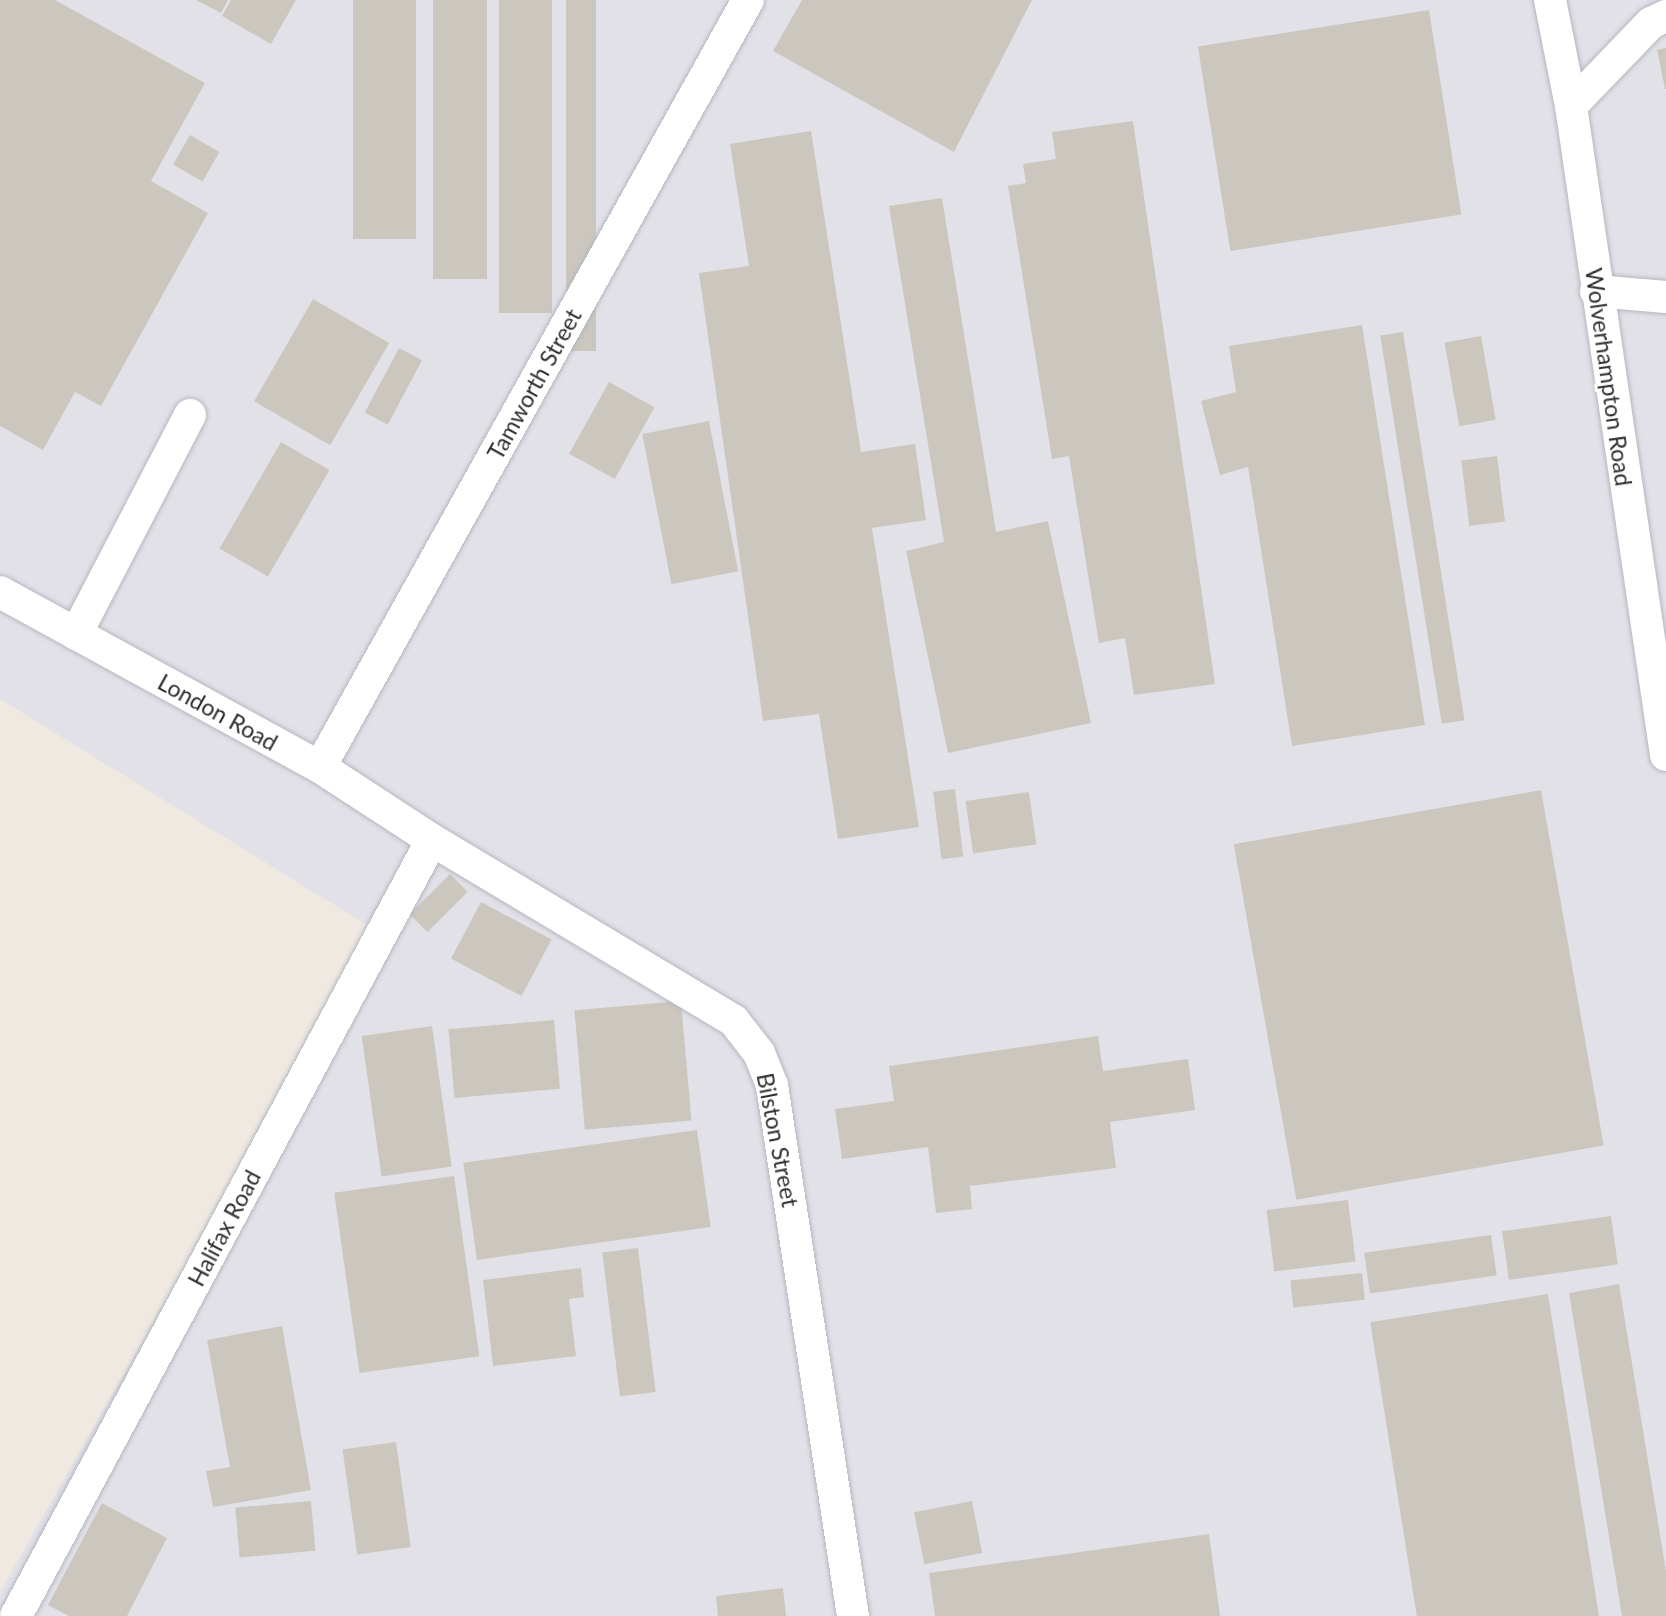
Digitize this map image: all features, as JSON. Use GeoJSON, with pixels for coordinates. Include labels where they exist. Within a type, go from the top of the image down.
{"type":"FeatureCollection","features":[{"type":"Feature","properties":{"kind":"street","name":"Tamworth Street"},"geometry":{"type":"LineString","coordinates":[[320,767],[748,0]]}},
{"type":"Feature","properties":{"kind":"street","name":"Wolverhampton Road"},"geometry":{"type":"LineString","coordinates":[[1550,0],[1571,106],[1666,755]]}},
{"type":"Feature","properties":{"kind":"street"},"geometry":{"type":"LineString","coordinates":[[1571,106],[1651,23],[1666,16]]}},
{"type":"Feature","properties":{"kind":"street"},"geometry":{"type":"LineString","coordinates":[[1596,291],[1666,297]]}},
{"type":"Feature","properties":{"kind":"street"},"geometry":{"type":"LineString","coordinates":[[76,634],[190,415]]}},
{"type":"Feature","properties":{"kind":"street","name":"London Road"},"geometry":{"type":"LineString","coordinates":[[0,592],[320,767],[432,840]]}},
{"type":"Feature","properties":{"kind":"street","name":"Halifax Road"},"geometry":{"type":"LineString","coordinates":[[16,1616],[432,840]]}},
{"type":"Feature","properties":{"kind":"street","name":"Bilston Street"},"geometry":{"type":"LineString","coordinates":[[432,840],[734,1021],[759,1053],[772,1084],[853,1616]]}},
{"type":"Feature","properties":{"kind":"shaded area"},"geometry":{"type":"Polygon","coordinates":[[[0,0],[1666,0],[1666,1616],[0,1616],[0,1592],[375,930],[0,699],[0,0]]]}},
{"type":"Feature","properties":{"kind":"building"},"geometry":{"type":"Polygon","coordinates":[[[0,0],[55,0],[205,83],[151,181],[208,213],[101,406],[75,392],[43,450],[0,426],[0,0]]]}},
{"type":"Feature","properties":{"kind":"building"},"geometry":{"type":"Polygon","coordinates":[[[196,0],[228,0],[221,13],[196,0]]]}},
{"type":"Feature","properties":{"kind":"building"},"geometry":{"type":"Polygon","coordinates":[[[231,0],[296,0],[271,44],[222,16],[231,0]]]}},
{"type":"Feature","properties":{"kind":"building"},"geometry":{"type":"Polygon","coordinates":[[[353,0],[416,0],[416,239],[353,239],[353,0]]]}},
{"type":"Feature","properties":{"kind":"building"},"geometry":{"type":"Polygon","coordinates":[[[433,0],[487,0],[487,279],[433,279],[433,0]]]}},
{"type":"Feature","properties":{"kind":"building"},"geometry":{"type":"Polygon","coordinates":[[[499,0],[552,0],[552,313],[499,313],[499,0]]]}},
{"type":"Feature","properties":{"kind":"building"},"geometry":{"type":"Polygon","coordinates":[[[566,0],[596,0],[596,351],[566,351],[566,0]]]}},
{"type":"Feature","properties":{"kind":"building"},"geometry":{"type":"Polygon","coordinates":[[[802,0],[1032,0],[954,152],[773,51],[802,0]]]}},
{"type":"Feature","properties":{"kind":"building"},"geometry":{"type":"Polygon","coordinates":[[[1429,10],[1461,214],[1230,251],[1198,47],[1429,10]]]}},
{"type":"Feature","properties":{"kind":"building"},"geometry":{"type":"Polygon","coordinates":[[[1666,48],[1666,89],[1665,89],[1657,50],[1666,48]]]}},
{"type":"Feature","properties":{"kind":"building"},"geometry":{"type":"Polygon","coordinates":[[[1133,121],[1215,684],[1134,695],[1125,638],[1099,643],[1069,456],[1052,459],[1008,186],[1026,183],[1023,164],[1056,159],[1052,132],[1133,121]]]}},
{"type":"Feature","properties":{"kind":"building"},"geometry":{"type":"Polygon","coordinates":[[[811,131],[861,452],[915,444],[926,520],[872,528],[919,827],[838,839],[819,714],[763,721],[699,273],[749,266],[730,144],[811,131]]]}},
{"type":"Feature","properties":{"kind":"building"},"geometry":{"type":"Polygon","coordinates":[[[190,135],[219,152],[202,181],[173,164],[190,135]]]}},
{"type":"Feature","properties":{"kind":"building"},"geometry":{"type":"Polygon","coordinates":[[[942,198],[996,532],[1048,521],[1091,723],[948,753],[906,551],[944,542],[889,206],[942,198]]]}},
{"type":"Feature","properties":{"kind":"building"},"geometry":{"type":"Polygon","coordinates":[[[313,299],[389,343],[330,445],[254,401],[313,299]]]}},
{"type":"Feature","properties":{"kind":"building"},"geometry":{"type":"Polygon","coordinates":[[[1362,325],[1425,725],[1292,746],[1248,467],[1220,475],[1201,401],[1236,392],[1229,346],[1362,325]]]}},
{"type":"Feature","properties":{"kind":"building"},"geometry":{"type":"Polygon","coordinates":[[[1403,332],[1464,720],[1442,724],[1380,336],[1403,332]]]}},
{"type":"Feature","properties":{"kind":"building"},"geometry":{"type":"Polygon","coordinates":[[[1481,336],[1496,420],[1459,426],[1445,342],[1481,336]]]}},
{"type":"Feature","properties":{"kind":"building"},"geometry":{"type":"Polygon","coordinates":[[[399,348],[422,360],[388,425],[365,412],[399,348]]]}},
{"type":"Feature","properties":{"kind":"building"},"geometry":{"type":"Polygon","coordinates":[[[609,382],[654,407],[615,479],[569,454],[609,382]]]}},
{"type":"Feature","properties":{"kind":"building"},"geometry":{"type":"Polygon","coordinates":[[[709,421],[738,571],[671,584],[642,434],[709,421]]]}},
{"type":"Feature","properties":{"kind":"building"},"geometry":{"type":"Polygon","coordinates":[[[281,442],[329,470],[268,577],[220,549],[281,442]]]}},
{"type":"Feature","properties":{"kind":"building"},"geometry":{"type":"Polygon","coordinates":[[[1497,456],[1505,522],[1469,526],[1461,460],[1497,456]]]}},
{"type":"Feature","properties":{"kind":"building"},"geometry":{"type":"Polygon","coordinates":[[[955,789],[963,856],[941,859],[933,792],[955,789]]]}},
{"type":"Feature","properties":{"kind":"building"},"geometry":{"type":"Polygon","coordinates":[[[1541,790],[1604,1146],[1296,1200],[1234,844],[1541,790]]]}},
{"type":"Feature","properties":{"kind":"building"},"geometry":{"type":"Polygon","coordinates":[[[1029,792],[1036,844],[973,853],[966,801],[1029,792]]]}},
{"type":"Feature","properties":{"kind":"building"},"geometry":{"type":"Polygon","coordinates":[[[450,874],[468,892],[427,932],[410,914],[450,874]]]}},
{"type":"Feature","properties":{"kind":"building"},"geometry":{"type":"Polygon","coordinates":[[[481,902],[552,940],[522,996],[451,959],[481,902]]]}},
{"type":"Feature","properties":{"kind":"building"},"geometry":{"type":"Polygon","coordinates":[[[681,1001],[691,1121],[585,1130],[574,1010],[681,1001]]]}},
{"type":"Feature","properties":{"kind":"building"},"geometry":{"type":"Polygon","coordinates":[[[554,1020],[560,1089],[454,1098],[448,1029],[554,1020]]]}},
{"type":"Feature","properties":{"kind":"building"},"geometry":{"type":"Polygon","coordinates":[[[432,1026],[452,1167],[381,1176],[362,1036],[432,1026]]]}},
{"type":"Feature","properties":{"kind":"building"},"geometry":{"type":"Polygon","coordinates":[[[1098,1036],[1103,1071],[1188,1059],[1195,1110],[1110,1122],[1116,1168],[970,1186],[972,1209],[936,1213],[928,1147],[842,1159],[835,1109],[894,1101],[889,1066],[1098,1036]]]}},
{"type":"Feature","properties":{"kind":"building"},"geometry":{"type":"Polygon","coordinates":[[[697,1130],[711,1227],[477,1260],[463,1163],[697,1130]]]}},
{"type":"Feature","properties":{"kind":"building"},"geometry":{"type":"Polygon","coordinates":[[[454,1176],[479,1356],[360,1373],[334,1193],[454,1176]]]}},
{"type":"Feature","properties":{"kind":"building"},"geometry":{"type":"Polygon","coordinates":[[[1348,1200],[1356,1262],[1274,1272],[1267,1210],[1348,1200]]]}},
{"type":"Feature","properties":{"kind":"building"},"geometry":{"type":"Polygon","coordinates":[[[1611,1216],[1618,1265],[1509,1280],[1502,1231],[1611,1216]]]}},
{"type":"Feature","properties":{"kind":"building"},"geometry":{"type":"Polygon","coordinates":[[[1491,1235],[1497,1276],[1370,1293],[1364,1253],[1491,1235]]]}},
{"type":"Feature","properties":{"kind":"building"},"geometry":{"type":"Polygon","coordinates":[[[638,1248],[656,1392],[620,1396],[602,1252],[638,1248]]]}},
{"type":"Feature","properties":{"kind":"building"},"geometry":{"type":"Polygon","coordinates":[[[581,1268],[584,1297],[569,1299],[576,1356],[493,1366],[483,1280],[581,1268]]]}},
{"type":"Feature","properties":{"kind":"building"},"geometry":{"type":"Polygon","coordinates":[[[1362,1273],[1365,1300],[1293,1307],[1290,1281],[1362,1273]]]}},
{"type":"Feature","properties":{"kind":"building"},"geometry":{"type":"Polygon","coordinates":[[[1619,1284],[1666,1571],[1666,1616],[1622,1616],[1569,1293],[1619,1284]]]}},
{"type":"Feature","properties":{"kind":"building"},"geometry":{"type":"Polygon","coordinates":[[[1548,1294],[1599,1616],[1417,1616],[1370,1322],[1548,1294]]]}},
{"type":"Feature","properties":{"kind":"building"},"geometry":{"type":"Polygon","coordinates":[[[282,1326],[311,1490],[213,1507],[206,1471],[230,1467],[207,1340],[282,1326]]]}},
{"type":"Feature","properties":{"kind":"building"},"geometry":{"type":"Polygon","coordinates":[[[396,1442],[411,1547],[357,1554],[343,1450],[396,1442]]]}},
{"type":"Feature","properties":{"kind":"building"},"geometry":{"type":"Polygon","coordinates":[[[311,1501],[315,1551],[240,1557],[235,1508],[311,1501]]]}},
{"type":"Feature","properties":{"kind":"building"},"geometry":{"type":"Polygon","coordinates":[[[972,1501],[982,1553],[924,1564],[914,1512],[972,1501]]]}},
{"type":"Feature","properties":{"kind":"building"},"geometry":{"type":"Polygon","coordinates":[[[102,1503],[167,1538],[127,1616],[69,1616],[48,1605],[102,1503]]]}},
{"type":"Feature","properties":{"kind":"building"},"geometry":{"type":"Polygon","coordinates":[[[1209,1534],[1220,1616],[935,1616],[929,1573],[1209,1534]]]}},
{"type":"Feature","properties":{"kind":"building"},"geometry":{"type":"Polygon","coordinates":[[[783,1588],[786,1616],[718,1616],[716,1596],[783,1588]]]}}]}
